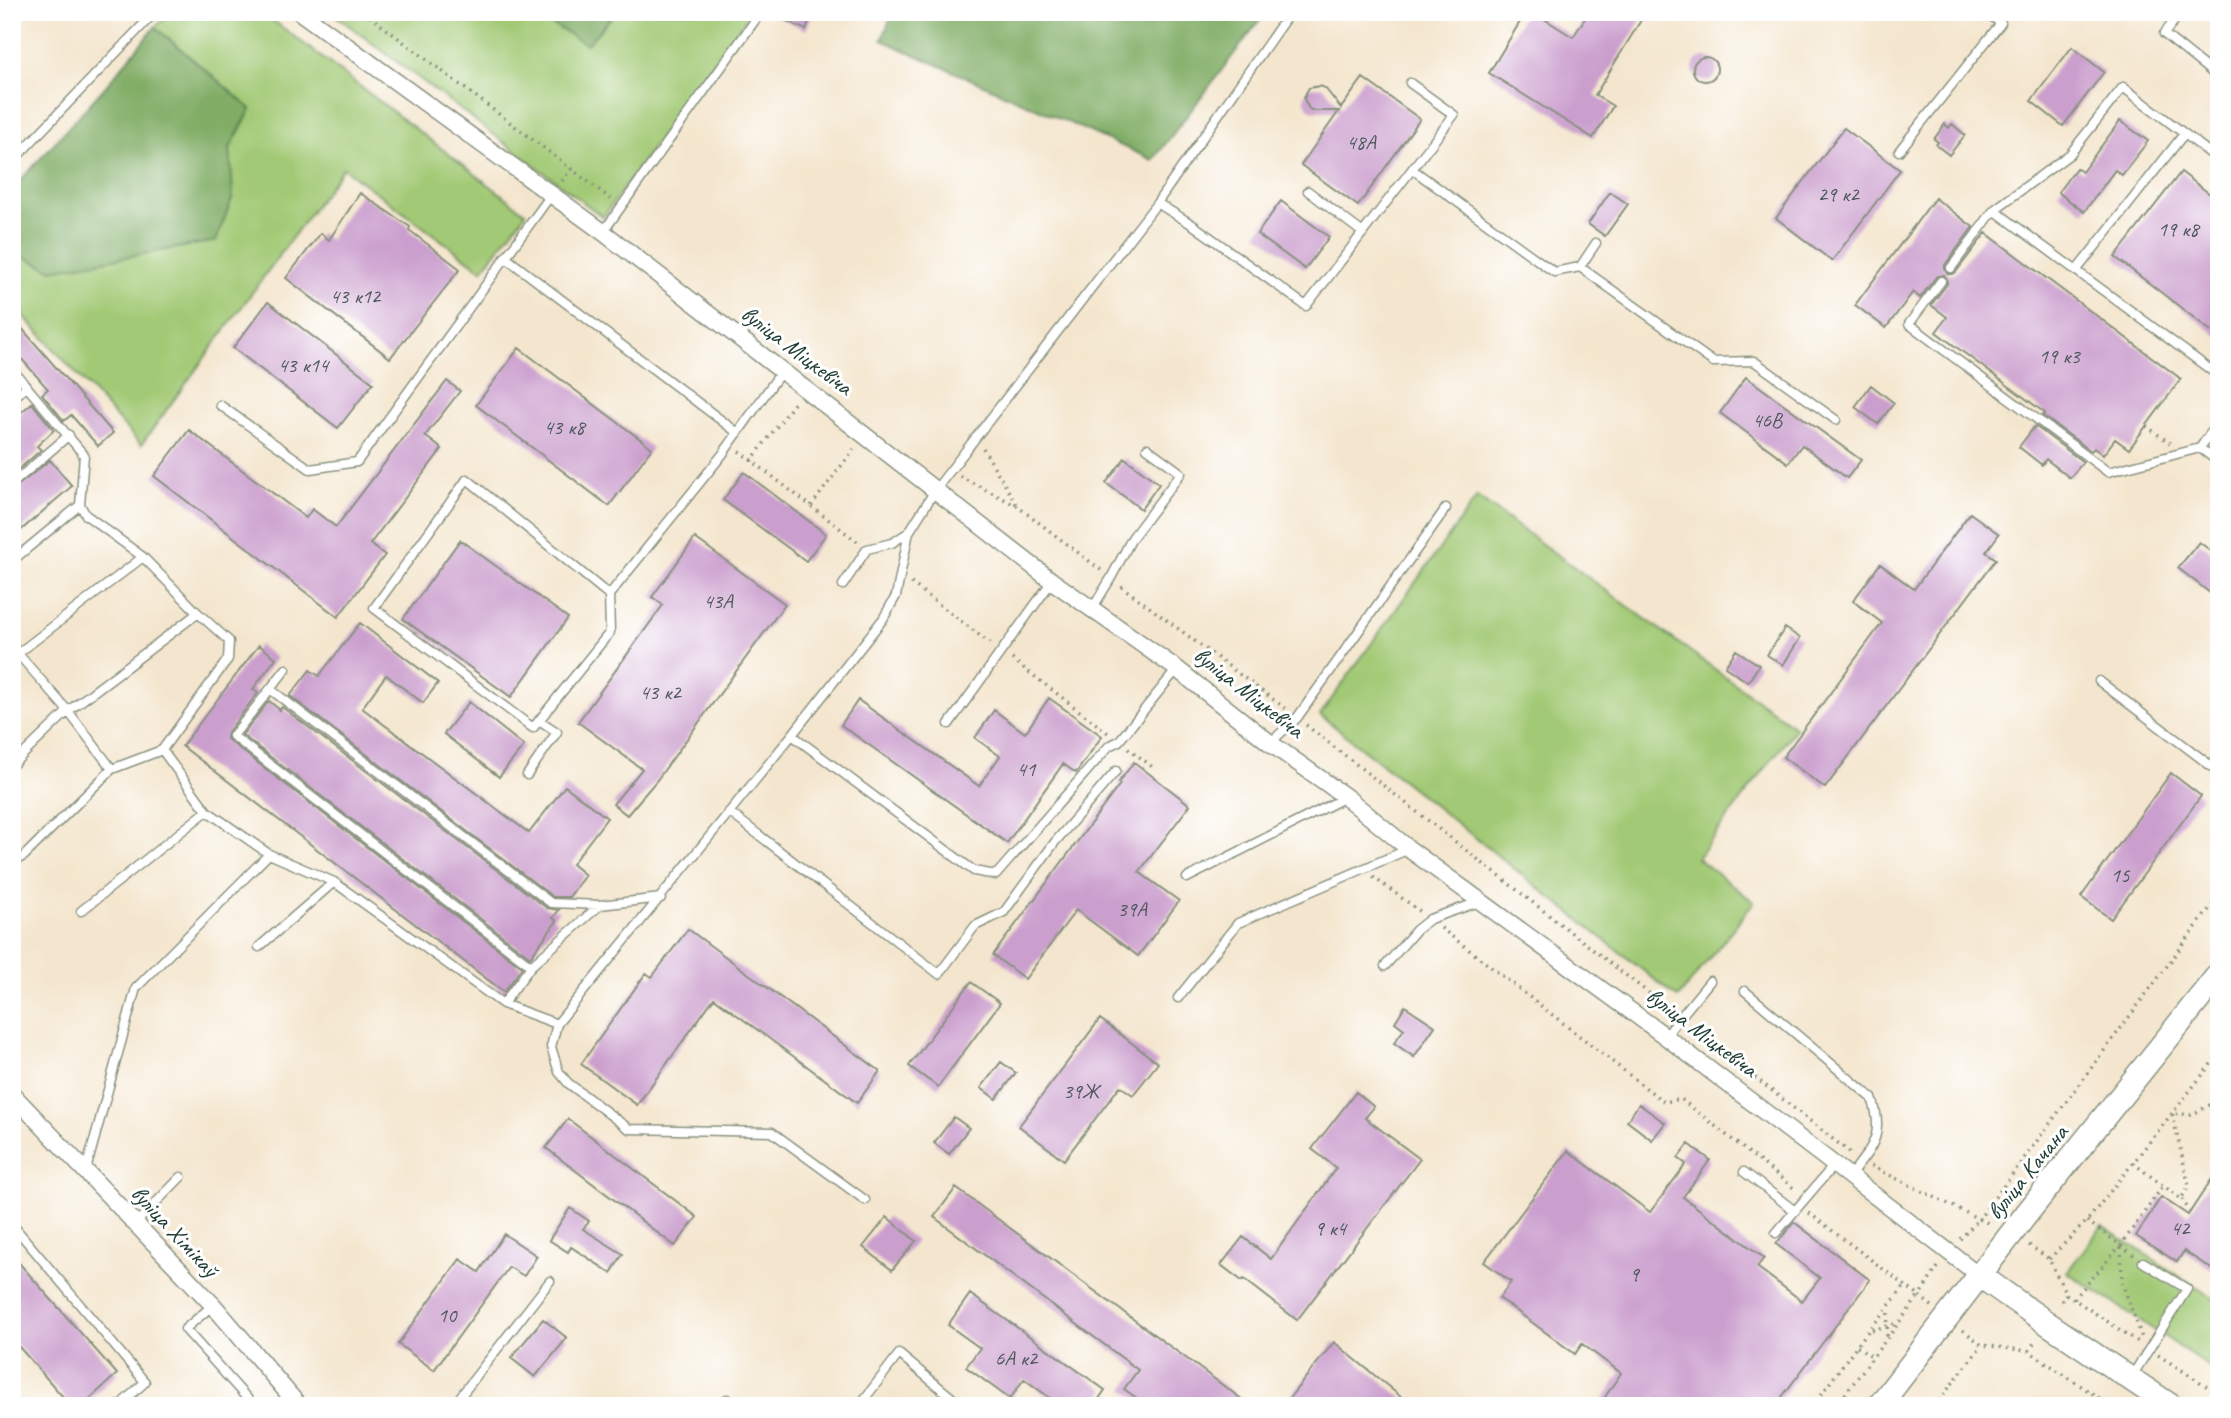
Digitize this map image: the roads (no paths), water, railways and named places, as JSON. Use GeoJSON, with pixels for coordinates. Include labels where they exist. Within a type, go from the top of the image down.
{"type":"FeatureCollection","features":[{"type":"Feature","properties":{"kind":"main road","name":"вуліца Качана"},"geometry":{"type":"LineString","coordinates":[[1879,1406],[1979,1275],[2219,974]]}},
{"type":"Feature","properties":{"kind":"main road","name":"вуліца Міцкевіча"},"geometry":{"type":"LineString","coordinates":[[1979,1275],[2171,1406]]}},
{"type":"Feature","properties":{"kind":"street","name":"вуліца Міцкевіча"},"geometry":{"type":"LineString","coordinates":[[300,12],[603,232],[1052,581],[1177,669],[1270,743],[1346,797],[1409,849],[1665,1036],[1979,1275]]}},
{"type":"Feature","properties":{"kind":"street","name":"вуліца Хімікаў"},"geometry":{"type":"LineString","coordinates":[[12,1094],[213,1305],[299,1406]]}},
{"type":"Feature","properties":{"kind":"lane"},"geometry":{"type":"LineString","coordinates":[[12,162],[155,12]]}},
{"type":"Feature","properties":{"kind":"lane"},"geometry":{"type":"LineString","coordinates":[[603,232],[761,12]]}},
{"type":"Feature","properties":{"kind":"lane"},"geometry":{"type":"LineString","coordinates":[[865,1199],[772,1132],[629,1129],[568,1083],[559,1072],[551,1047],[557,1024],[883,620],[896,596],[909,532],[936,489],[1157,202],[1290,12]]}},
{"type":"Feature","properties":{"kind":"lane"},"geometry":{"type":"LineString","coordinates":[[1899,151],[2001,23],[1985,12]]}},
{"type":"Feature","properties":{"kind":"lane"},"geometry":{"type":"LineString","coordinates":[[2181,12],[2164,34],[2219,78]]}},
{"type":"Feature","properties":{"kind":"lane"},"geometry":{"type":"LineString","coordinates":[[1157,202],[1194,225],[1306,306],[1454,115],[1410,83]]}},
{"type":"Feature","properties":{"kind":"lane"},"geometry":{"type":"LineString","coordinates":[[1951,268],[1994,211],[2070,153],[2123,87],[2219,160]]}},
{"type":"Feature","properties":{"kind":"lane"},"geometry":{"type":"LineString","coordinates":[[2076,271],[2184,134]]}},
{"type":"Feature","properties":{"kind":"lane"},"geometry":{"type":"LineString","coordinates":[[1412,169],[1554,272],[1580,267],[1596,243]]}},
{"type":"Feature","properties":{"kind":"lane"},"geometry":{"type":"LineString","coordinates":[[1308,191],[1363,233]]}},
{"type":"Feature","properties":{"kind":"lane"},"geometry":{"type":"LineString","coordinates":[[220,405],[310,469],[357,462],[551,195]]}},
{"type":"Feature","properties":{"kind":"lane"},"geometry":{"type":"LineString","coordinates":[[1994,211],[2219,376]]}},
{"type":"Feature","properties":{"kind":"lane"},"geometry":{"type":"LineString","coordinates":[[505,257],[738,433]]}},
{"type":"Feature","properties":{"kind":"lane"},"geometry":{"type":"LineString","coordinates":[[1580,267],[1713,362],[1754,361],[1836,421]]}},
{"type":"Feature","properties":{"kind":"lane"},"geometry":{"type":"LineString","coordinates":[[1941,281],[1909,324],[2108,472],[2200,448],[2219,421]]}},
{"type":"Feature","properties":{"kind":"lane"},"geometry":{"type":"LineString","coordinates":[[12,369],[84,455],[80,505],[86,515],[143,557],[198,613],[229,640],[228,659],[163,750],[112,769],[24,856],[12,862]]}},
{"type":"Feature","properties":{"kind":"lane"},"geometry":{"type":"LineString","coordinates":[[609,595],[467,479],[374,608],[533,728],[610,632],[609,595],[738,433],[781,372]]}},
{"type":"Feature","properties":{"kind":"lane"},"geometry":{"type":"LineString","coordinates":[[12,399],[27,386]]}},
{"type":"Feature","properties":{"kind":"lane"},"geometry":{"type":"LineString","coordinates":[[12,484],[69,435]]}},
{"type":"Feature","properties":{"kind":"lane"},"geometry":{"type":"LineString","coordinates":[[1091,609],[1132,538],[1181,473],[1147,448]]}},
{"type":"Feature","properties":{"kind":"lane"},"geometry":{"type":"LineString","coordinates":[[2200,448],[2219,462]]}},
{"type":"Feature","properties":{"kind":"lane"},"geometry":{"type":"LineString","coordinates":[[12,561],[80,505]]}},
{"type":"Feature","properties":{"kind":"lane"},"geometry":{"type":"LineString","coordinates":[[1270,743],[1297,718],[1446,508]]}},
{"type":"Feature","properties":{"kind":"lane"},"geometry":{"type":"LineString","coordinates":[[843,585],[867,549],[892,542],[909,532]]}},
{"type":"Feature","properties":{"kind":"lane"},"geometry":{"type":"LineString","coordinates":[[112,769],[68,711],[14,653],[143,557]]}},
{"type":"Feature","properties":{"kind":"lane"},"geometry":{"type":"LineString","coordinates":[[949,724],[1052,581]]}},
{"type":"Feature","properties":{"kind":"lane"},"geometry":{"type":"LineString","coordinates":[[12,765],[68,711],[198,613]]}},
{"type":"Feature","properties":{"kind":"lane"},"geometry":{"type":"LineString","coordinates":[[286,669],[233,736],[531,966]]}},
{"type":"Feature","properties":{"kind":"lane"},"geometry":{"type":"LineString","coordinates":[[792,735],[974,871],[996,875],[1109,747],[1119,741],[1177,669]]}},
{"type":"Feature","properties":{"kind":"lane"},"geometry":{"type":"LineString","coordinates":[[2099,681],[2219,772]]}},
{"type":"Feature","properties":{"kind":"lane"},"geometry":{"type":"LineString","coordinates":[[270,689],[551,903],[600,905],[661,898]]}},
{"type":"Feature","properties":{"kind":"lane"},"geometry":{"type":"LineString","coordinates":[[527,775],[557,732],[539,720]]}},
{"type":"Feature","properties":{"kind":"lane"},"geometry":{"type":"LineString","coordinates":[[163,750],[207,811],[270,855],[334,882],[503,1004],[557,1024]]}},
{"type":"Feature","properties":{"kind":"lane"},"geometry":{"type":"LineString","coordinates":[[729,812],[939,975],[975,926],[1004,912],[1055,842],[1116,771]]}},
{"type":"Feature","properties":{"kind":"lane"},"geometry":{"type":"LineString","coordinates":[[1188,878],[1346,797]]}},
{"type":"Feature","properties":{"kind":"lane"},"geometry":{"type":"LineString","coordinates":[[81,911],[207,811]]}},
{"type":"Feature","properties":{"kind":"lane"},"geometry":{"type":"LineString","coordinates":[[1178,998],[1238,923],[1409,849]]}},
{"type":"Feature","properties":{"kind":"lane"},"geometry":{"type":"LineString","coordinates":[[86,1170],[136,988],[270,855]]}},
{"type":"Feature","properties":{"kind":"lane"},"geometry":{"type":"LineString","coordinates":[[259,947],[334,882]]}},
{"type":"Feature","properties":{"kind":"lane"},"geometry":{"type":"LineString","coordinates":[[1385,966],[1416,930],[1430,919],[1481,901]]}},
{"type":"Feature","properties":{"kind":"lane"},"geometry":{"type":"LineString","coordinates":[[503,1004],[531,966],[600,905]]}},
{"type":"Feature","properties":{"kind":"lane"},"geometry":{"type":"LineString","coordinates":[[1665,1036],[1710,981]]}},
{"type":"Feature","properties":{"kind":"lane"},"geometry":{"type":"LineString","coordinates":[[1745,991],[1872,1098],[1878,1115],[1878,1131],[1871,1147],[1850,1176]]}},
{"type":"Feature","properties":{"kind":"lane"},"geometry":{"type":"LineString","coordinates":[[1776,1233],[1834,1165]]}},
{"type":"Feature","properties":{"kind":"lane"},"geometry":{"type":"LineString","coordinates":[[1744,1172],[1797,1209]]}},
{"type":"Feature","properties":{"kind":"lane"},"geometry":{"type":"LineString","coordinates":[[136,1223],[181,1177]]}},
{"type":"Feature","properties":{"kind":"lane"},"geometry":{"type":"LineString","coordinates":[[12,1224],[145,1382],[118,1406]]}},
{"type":"Feature","properties":{"kind":"lane"},"geometry":{"type":"LineString","coordinates":[[2130,1378],[2187,1289],[2144,1262]]}},
{"type":"Feature","properties":{"kind":"lane"},"geometry":{"type":"LineString","coordinates":[[453,1406],[550,1281]]}},
{"type":"Feature","properties":{"kind":"lane"},"geometry":{"type":"LineString","coordinates":[[213,1305],[185,1329],[254,1406]]}},
{"type":"Feature","properties":{"kind":"lane"},"geometry":{"type":"LineString","coordinates":[[859,1406],[899,1354],[962,1406]]}}]}
